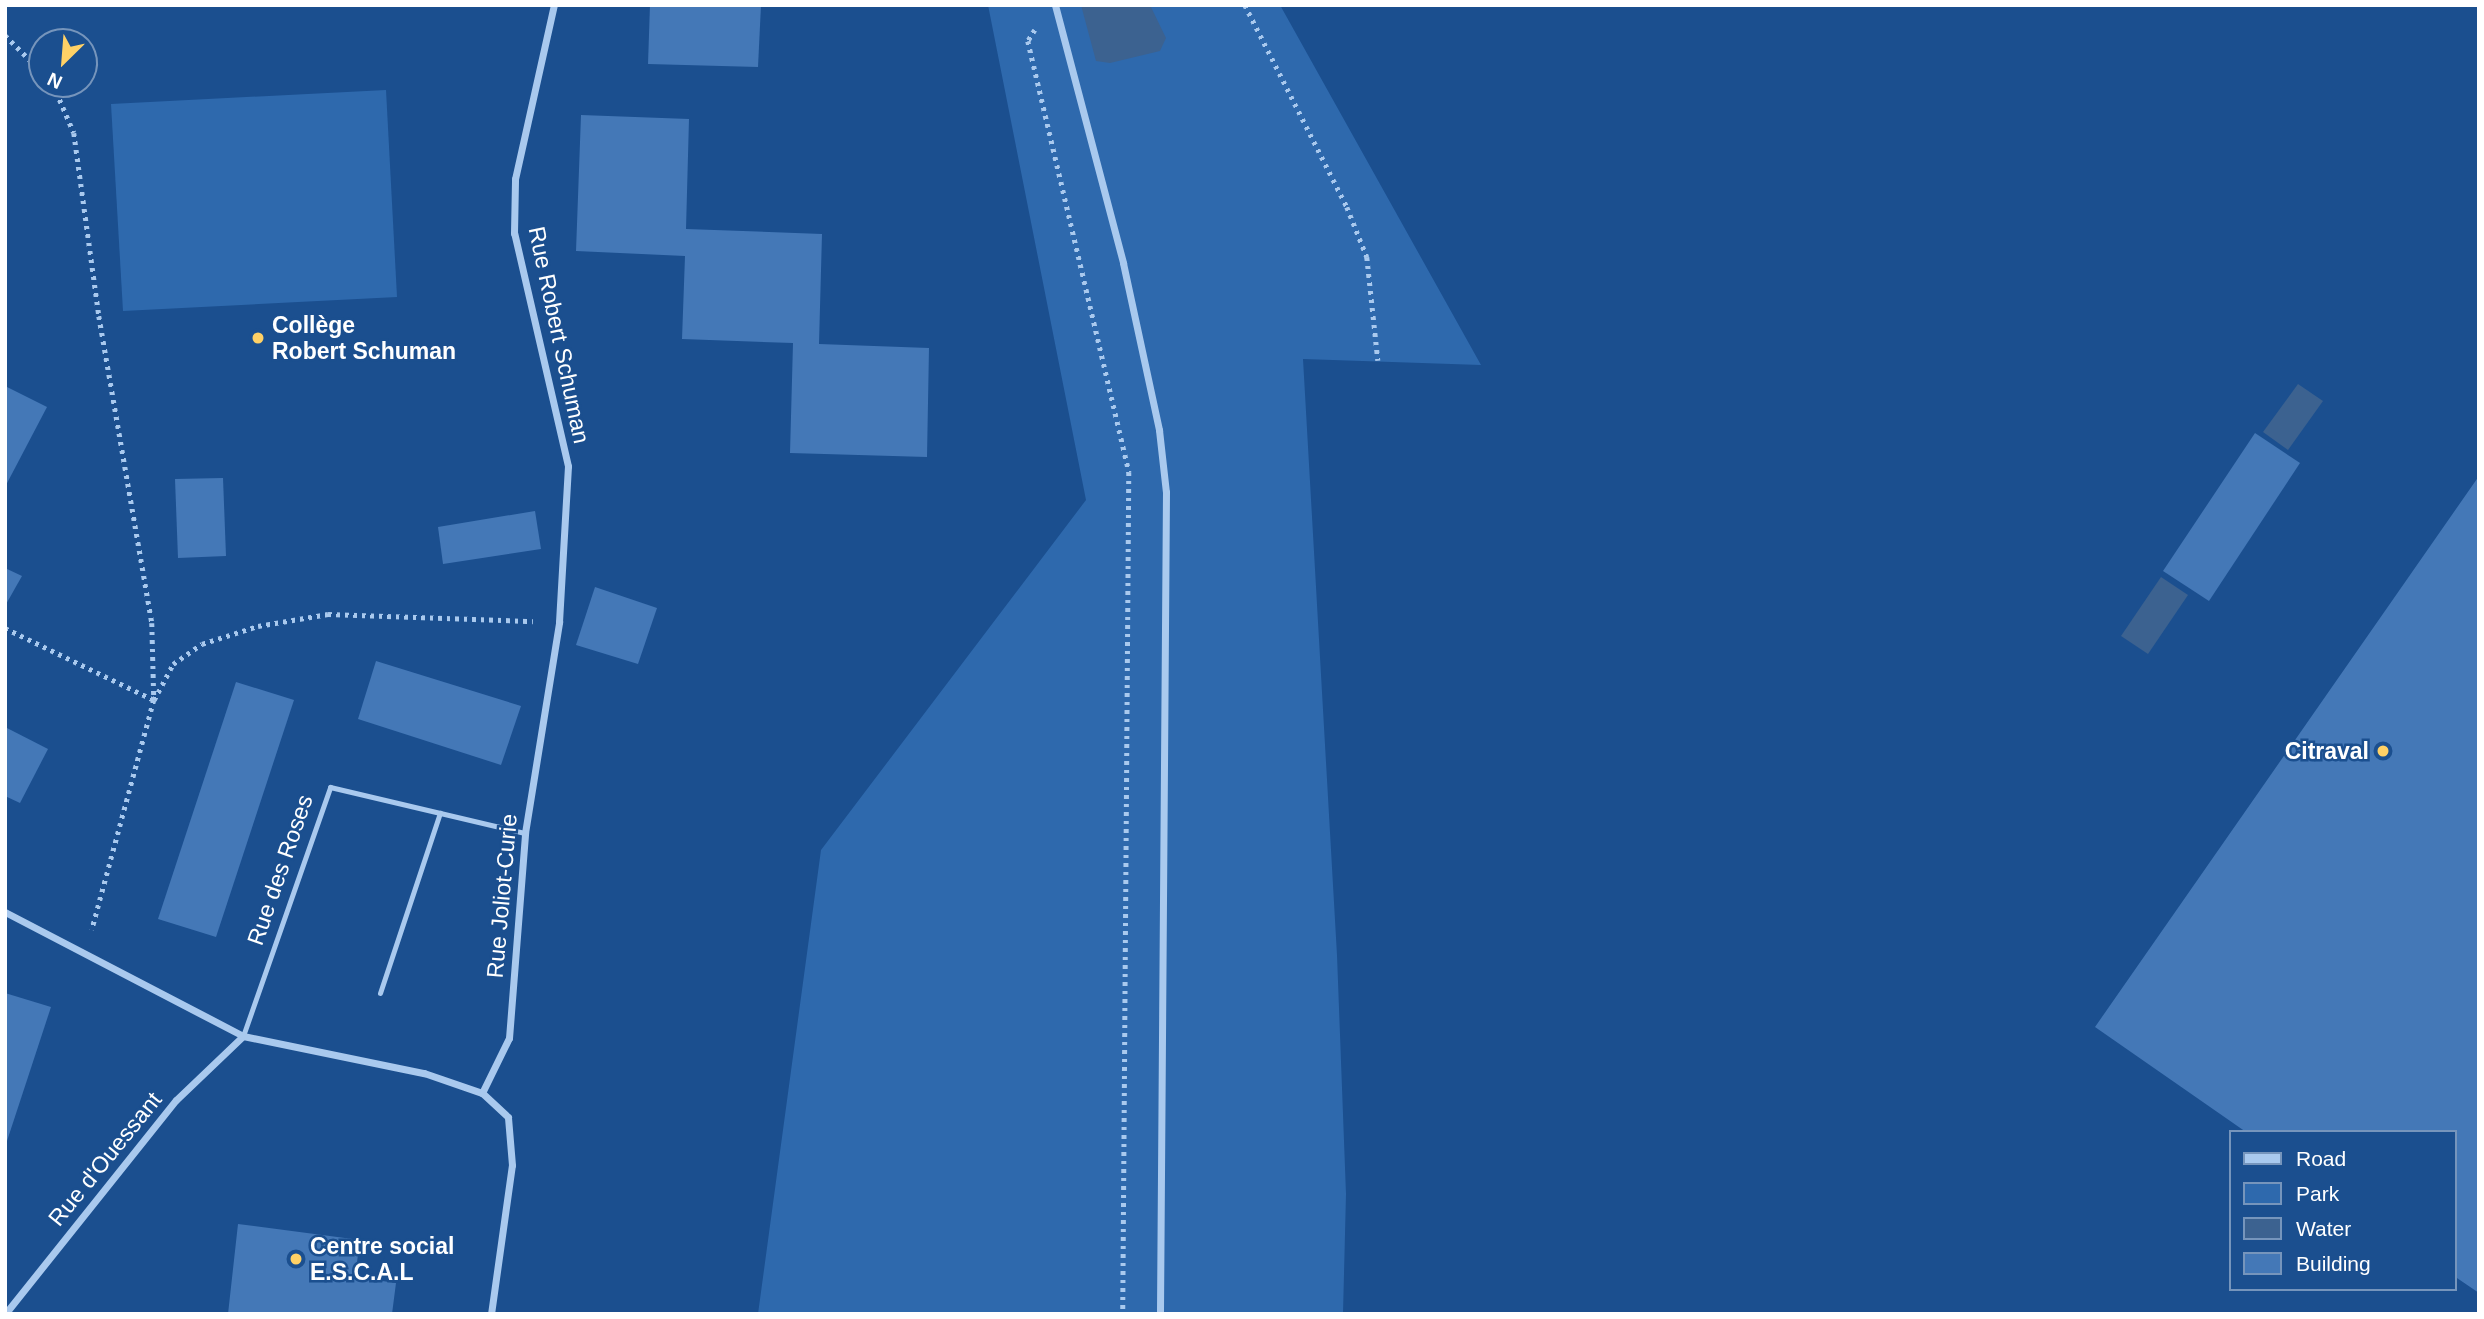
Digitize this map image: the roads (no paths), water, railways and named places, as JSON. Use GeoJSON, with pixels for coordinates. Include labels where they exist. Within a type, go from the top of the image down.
{"type":"FeatureCollection","features":[{"type":"Feature","properties":{"kind":"street","name":"Rue Robert Schuman"},"geometry":{"type":"LineString","coordinates":[[554,5],[515,180],[514,233],[568,466]]}},
{"type":"Feature","properties":{"kind":"street"},"geometry":{"type":"LineString","coordinates":[[1055,5],[1123,263],[1158,430],[1166,492],[1160,1314]]}},
{"type":"Feature","properties":{"kind":"street","name":"Rue Joliot-Curie"},"geometry":{"type":"LineString","coordinates":[[482,1093],[509,1038],[525,833],[559,622],[568,466]]}},
{"type":"Feature","properties":{"kind":"street"},"geometry":{"type":"LineString","coordinates":[[5,912],[243,1036],[424,1073],[482,1093],[508,1117],[512,1165],[491,1314]]}},
{"type":"Feature","properties":{"kind":"street","name":"Rue d'Ouessant"},"geometry":{"type":"LineString","coordinates":[[5,1314],[176,1100],[243,1036]]}},
{"type":"Feature","properties":{"kind":"lane","name":"Rue des Roses"},"geometry":{"type":"LineString","coordinates":[[243,1036],[330,787],[525,833]]}},
{"type":"Feature","properties":{"kind":"lane"},"geometry":{"type":"LineString","coordinates":[[380,993],[440,813]]}},
{"type":"Feature","properties":{"kind":"water"},"geometry":{"type":"Polygon","coordinates":[[[1081,5],[1150,5],[1166,38],[1160,51],[1110,63],[1096,61],[1081,5]]]}},
{"type":"Feature","properties":{"kind":"water"},"geometry":{"type":"Polygon","coordinates":[[[2298,384],[2323,401],[2288,450],[2263,432],[2298,384]]]}},
{"type":"Feature","properties":{"kind":"water"},"geometry":{"type":"Polygon","coordinates":[[[2161,577],[2188,595],[2148,654],[2121,636],[2161,577]]]}},
{"type":"Feature","properties":{"kind":"place","name":"Collège Robert Schuman"},"geometry":{"type":"Point","coordinates":[258,338]}},
{"type":"Feature","properties":{"kind":"place","name":"Citraval"},"geometry":{"type":"Point","coordinates":[2383,751]}},
{"type":"Feature","properties":{"kind":"place","name":"Centre social E.S.C.A.L"},"geometry":{"type":"Point","coordinates":[296,1259]}}]}
